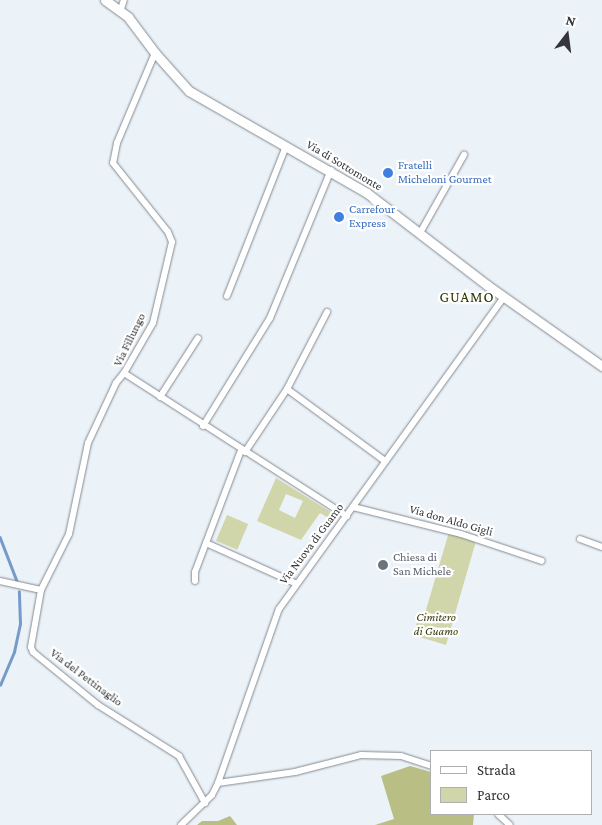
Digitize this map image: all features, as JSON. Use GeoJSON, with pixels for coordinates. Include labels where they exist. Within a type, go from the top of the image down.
{"type":"FeatureCollection","features":[{"type":"Feature","properties":{"kind":"main road","name":"Via di Sottomonte"},"geometry":{"type":"LineString","coordinates":[[105,0],[121,9],[155,53],[201,99],[331,170],[420,233],[504,297],[602,366]]}},
{"type":"Feature","properties":{"kind":"street"},"geometry":{"type":"LineString","coordinates":[[121,9],[124,0]]}},
{"type":"Feature","properties":{"kind":"street","name":"Via Fillungo"},"geometry":{"type":"LineString","coordinates":[[155,53],[117,143],[113,163],[168,232],[172,242],[153,323],[124,373],[203,426],[347,516]]}},
{"type":"Feature","properties":{"kind":"street"},"geometry":{"type":"LineString","coordinates":[[227,296],[286,146]]}},
{"type":"Feature","properties":{"kind":"street"},"geometry":{"type":"LineString","coordinates":[[420,233],[464,155]]}},
{"type":"Feature","properties":{"kind":"street"},"geometry":{"type":"LineString","coordinates":[[203,426],[270,318],[331,170]]}},
{"type":"Feature","properties":{"kind":"street","name":"Via Nuova di Guamo"},"geometry":{"type":"LineString","coordinates":[[182,825],[205,803],[218,783],[271,625],[295,583],[347,516],[385,460],[504,297]]}},
{"type":"Feature","properties":{"kind":"street"},"geometry":{"type":"LineString","coordinates":[[195,580],[195,572],[243,451],[287,389],[327,312]]}},
{"type":"Feature","properties":{"kind":"street"},"geometry":{"type":"LineString","coordinates":[[160,397],[198,338]]}},
{"type":"Feature","properties":{"kind":"street","name":"Via del Pettinaglio"},"geometry":{"type":"LineString","coordinates":[[124,373],[91,436],[69,534],[41,590],[31,637],[34,652],[98,704],[179,756],[205,803]]}},
{"type":"Feature","properties":{"kind":"street"},"geometry":{"type":"LineString","coordinates":[[287,389],[385,460]]}},
{"type":"Feature","properties":{"kind":"street","name":"Via don Aldo Gigli"},"geometry":{"type":"LineString","coordinates":[[353,507],[461,534],[542,561]]}},
{"type":"Feature","properties":{"kind":"street"},"geometry":{"type":"LineString","coordinates":[[580,539],[602,547]]}},
{"type":"Feature","properties":{"kind":"street"},"geometry":{"type":"LineString","coordinates":[[206,543],[295,583]]}},
{"type":"Feature","properties":{"kind":"street"},"geometry":{"type":"LineString","coordinates":[[0,581],[41,590]]}},
{"type":"Feature","properties":{"kind":"street"},"geometry":{"type":"LineString","coordinates":[[218,783],[295,772],[361,755],[401,756],[430,766]]}},
{"type":"Feature","properties":{"kind":"street"},"geometry":{"type":"LineString","coordinates":[[499,815],[510,825]]}},
{"type":"Feature","properties":{"kind":"green space"},"geometry":{"type":"Polygon","coordinates":[[[276,478],[337,516],[334,521],[320,513],[301,540],[257,521],[276,478]],[[286,494],[279,510],[295,518],[303,501],[286,494]]]}},
{"type":"Feature","properties":{"kind":"green space"},"geometry":{"type":"Polygon","coordinates":[[[227,515],[248,524],[237,550],[216,541],[227,515]]]}},
{"type":"Feature","properties":{"kind":"green space","name":"Cimitero di Guamo"},"geometry":{"type":"Polygon","coordinates":[[[449,532],[476,541],[446,645],[413,635],[418,619],[423,620],[449,532]]]}},
{"type":"Feature","properties":{"kind":"green space"},"geometry":{"type":"Polygon","coordinates":[[[410,766],[430,772],[430,815],[474,815],[473,825],[375,825],[394,819],[381,776],[410,766]]]}},
{"type":"Feature","properties":{"kind":"green space"},"geometry":{"type":"Polygon","coordinates":[[[230,816],[237,825],[197,825],[202,821],[218,821],[230,816]]]}},
{"type":"Feature","properties":{"kind":"waterway"},"geometry":{"type":"LineString","coordinates":[[0,537],[17,581]]}},
{"type":"Feature","properties":{"kind":"waterway"},"geometry":{"type":"LineString","coordinates":[[0,685],[14,652],[20,624],[19,592]]}},
{"type":"Feature","properties":{"kind":"place","name":"Fratelli Micheloni Gourmet"},"geometry":{"type":"Point","coordinates":[388,173]}},
{"type":"Feature","properties":{"kind":"place","name":"Carrefour Express"},"geometry":{"type":"Point","coordinates":[339,217]}},
{"type":"Feature","properties":{"kind":"place","name":"Chiesa di San Michele"},"geometry":{"type":"Point","coordinates":[383,565]}},
{"type":"Feature","properties":{"kind":"district","name":"GUAMO"},"geometry":{"type":"Point","coordinates":[467,298]}}]}
